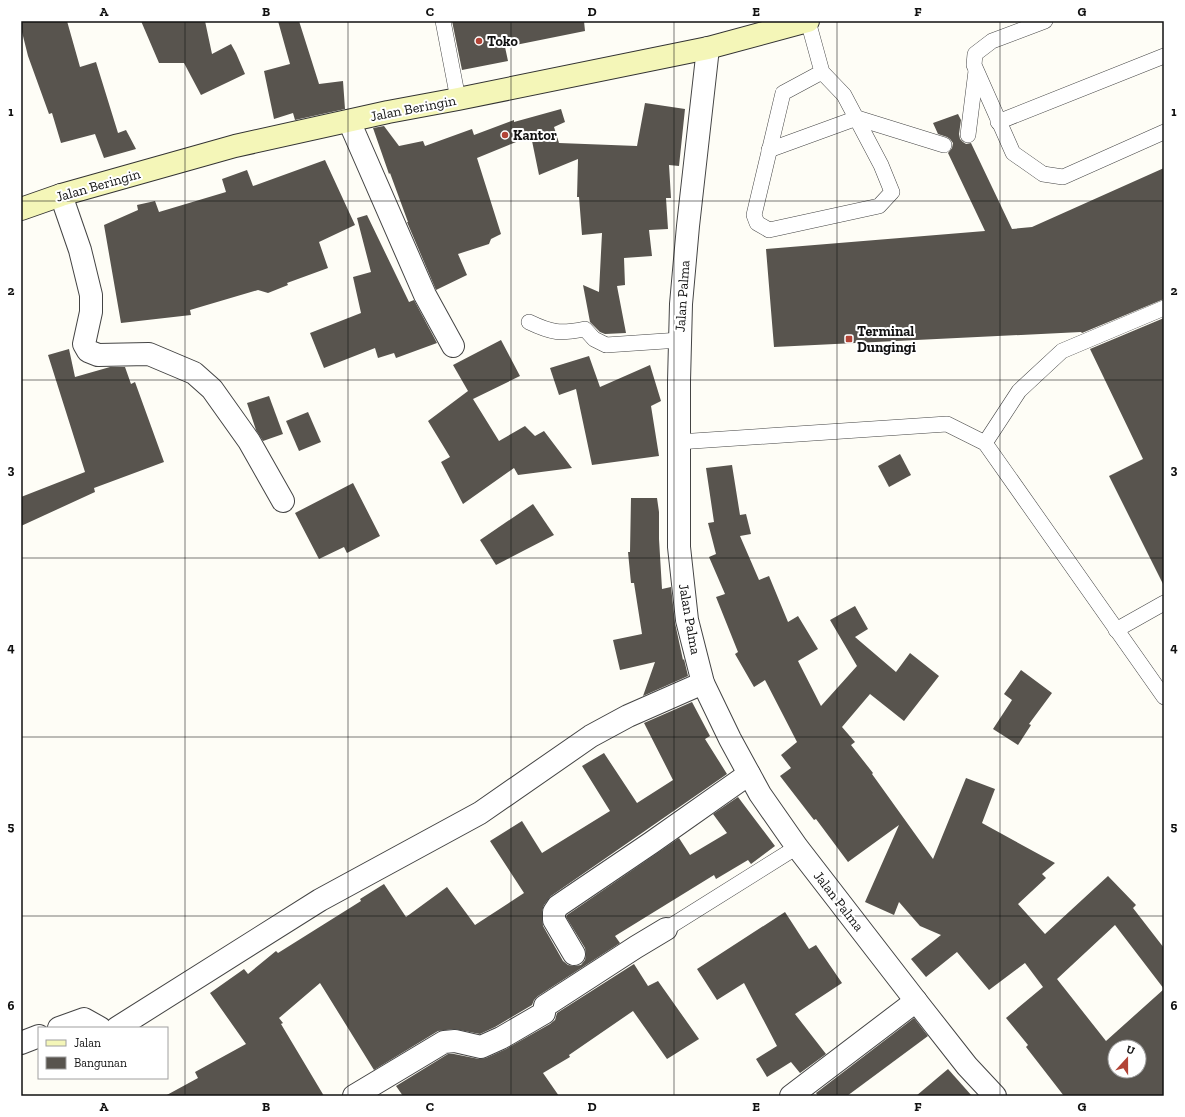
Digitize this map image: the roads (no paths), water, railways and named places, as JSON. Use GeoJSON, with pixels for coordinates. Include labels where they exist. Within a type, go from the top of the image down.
{"type":"FeatureCollection","features":[{"type":"Feature","properties":{"kind":"street","name":"Jalan Beringin"},"geometry":{"type":"LineString","coordinates":[[21,210],[61,195],[236,146],[350,121],[708,48],[808,21]]}},
{"type":"Feature","properties":{"kind":"street","name":"Jalan Palma"},"geometry":{"type":"LineString","coordinates":[[708,48],[688,226],[681,304],[678,442],[679,547],[687,620],[703,683],[730,739],[760,794],[797,848],[916,1001],[994,1096]]}},
{"type":"Feature","properties":{"kind":"street"},"geometry":{"type":"LineString","coordinates":[[350,121],[425,295],[453,346]]}},
{"type":"Feature","properties":{"kind":"street"},"geometry":{"type":"LineString","coordinates":[[61,195],[80,250],[91,295],[91,312],[84,344],[88,351],[98,355],[149,354],[194,373],[212,389],[249,441],[283,502]]}},
{"type":"Feature","properties":{"kind":"street"},"geometry":{"type":"LineString","coordinates":[[119,1027],[320,900],[480,813],[591,736],[628,716],[703,683]]}},
{"type":"Feature","properties":{"kind":"street"},"geometry":{"type":"LineString","coordinates":[[574,954],[554,920],[554,912],[558,906],[749,774]]}},
{"type":"Feature","properties":{"kind":"street"},"geometry":{"type":"LineString","coordinates":[[354,1096],[444,1042],[455,1041],[481,1047],[501,1038],[544,1013],[545,1006],[666,929]]}},
{"type":"Feature","properties":{"kind":"street"},"geometry":{"type":"LineString","coordinates":[[791,1096],[916,1001]]}},
{"type":"Feature","properties":{"kind":"street"},"geometry":{"type":"LineString","coordinates":[[62,1027],[84,1019],[98,1027]]}},
{"type":"Feature","properties":{"kind":"street"},"geometry":{"type":"LineString","coordinates":[[21,1043],[38,1036]]}},
{"type":"Feature","properties":{"kind":"lane"},"geometry":{"type":"LineString","coordinates":[[443,21],[458,99]]}},
{"type":"Feature","properties":{"kind":"lane"},"geometry":{"type":"LineString","coordinates":[[808,21],[822,72],[844,95],[881,165],[892,192],[879,206],[769,230],[757,223],[754,215],[783,93],[822,72]]}},
{"type":"Feature","properties":{"kind":"lane"},"geometry":{"type":"LineString","coordinates":[[1045,21],[992,41],[975,54],[974,65],[1013,153],[1043,174],[1063,177],[1164,132]]}},
{"type":"Feature","properties":{"kind":"lane"},"geometry":{"type":"LineString","coordinates":[[998,122],[1164,56]]}},
{"type":"Feature","properties":{"kind":"lane"},"geometry":{"type":"LineString","coordinates":[[968,136],[976,70]]}},
{"type":"Feature","properties":{"kind":"lane"},"geometry":{"type":"LineString","coordinates":[[769,150],[857,118],[944,145]]}},
{"type":"Feature","properties":{"kind":"lane"},"geometry":{"type":"LineString","coordinates":[[986,444],[1019,391],[1062,351],[1164,308]]}},
{"type":"Feature","properties":{"kind":"lane"},"geometry":{"type":"LineString","coordinates":[[529,322],[548,331],[564,332],[585,329],[594,339],[606,345],[680,340]]}},
{"type":"Feature","properties":{"kind":"lane"},"geometry":{"type":"LineString","coordinates":[[678,442],[947,424],[986,444],[1164,697]]}},
{"type":"Feature","properties":{"kind":"lane"},"geometry":{"type":"LineString","coordinates":[[1116,630],[1164,603]]}},
{"type":"Feature","properties":{"kind":"lane"},"geometry":{"type":"LineString","coordinates":[[666,929],[797,848]]}},
{"type":"Feature","properties":{"kind":"place","name":"Toko"},"geometry":{"type":"Point","coordinates":[479,41]}},
{"type":"Feature","properties":{"kind":"place","name":"Kantor"},"geometry":{"type":"Point","coordinates":[505,135]}},
{"type":"Feature","properties":{"kind":"place","name":"Terminal Dungingi"},"geometry":{"type":"Point","coordinates":[849,339]}}]}
